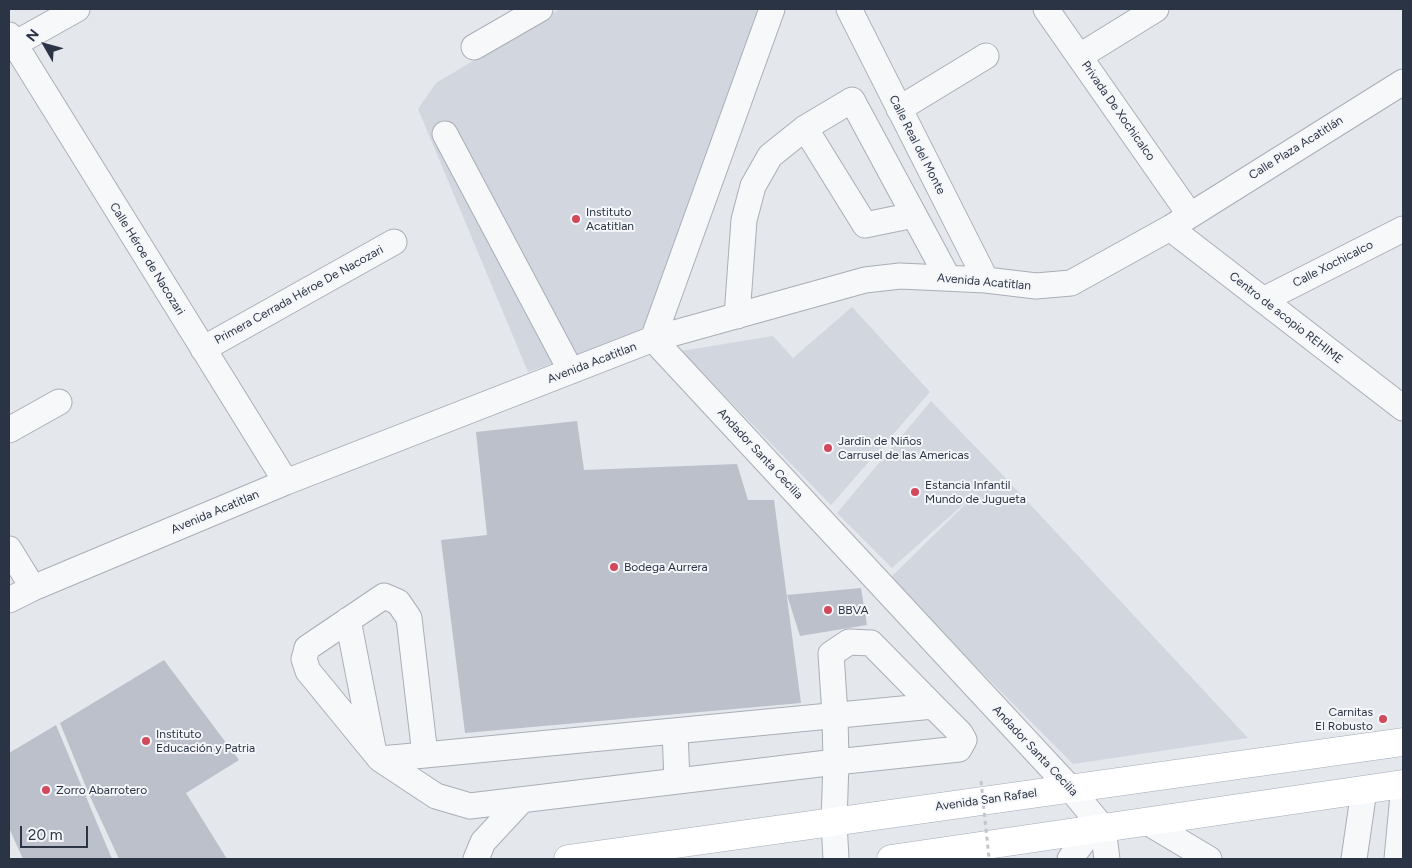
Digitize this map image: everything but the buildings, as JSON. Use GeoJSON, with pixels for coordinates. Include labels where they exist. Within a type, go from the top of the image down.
{"type":"FeatureCollection","features":[{"type":"Feature","properties":{"kind":"main road","name":"Avenida San Rafael"},"geometry":{"type":"LineString","coordinates":[[568,859],[1403,742]]}},
{"type":"Feature","properties":{"kind":"main road"},"geometry":{"type":"LineString","coordinates":[[891,859],[1403,784]]}},
{"type":"Feature","properties":{"kind":"street"},"geometry":{"type":"LineString","coordinates":[[11,42],[77,9]]}},
{"type":"Feature","properties":{"kind":"street"},"geometry":{"type":"LineString","coordinates":[[474,47],[510,16],[540,9]]}},
{"type":"Feature","properties":{"kind":"street"},"geometry":{"type":"LineString","coordinates":[[653,339],[772,9]]}},
{"type":"Feature","properties":{"kind":"street","name":"Calle Real del Monte"},"geometry":{"type":"LineString","coordinates":[[849,9],[986,280]]}},
{"type":"Feature","properties":{"kind":"street","name":"Privada De Xochicalco"},"geometry":{"type":"LineString","coordinates":[[1046,9],[1080,56],[1180,221]]}},
{"type":"Feature","properties":{"kind":"street"},"geometry":{"type":"LineString","coordinates":[[1080,56],[1156,9]]}},
{"type":"Feature","properties":{"kind":"street","name":"Calle Héroe de Nacozari"},"geometry":{"type":"LineString","coordinates":[[11,42],[286,482]]}},
{"type":"Feature","properties":{"kind":"street"},"geometry":{"type":"LineString","coordinates":[[899,109],[986,56]]}},
{"type":"Feature","properties":{"kind":"street","name":"Calle Plaza Acatitlán"},"geometry":{"type":"LineString","coordinates":[[1180,221],[1403,82]]}},
{"type":"Feature","properties":{"kind":"street"},"geometry":{"type":"LineString","coordinates":[[737,316],[744,220],[754,186],[770,156],[805,128],[852,100],[948,278]]}},
{"type":"Feature","properties":{"kind":"street"},"geometry":{"type":"LineString","coordinates":[[805,128],[865,225],[914,214]]}},
{"type":"Feature","properties":{"kind":"street"},"geometry":{"type":"LineString","coordinates":[[445,134],[571,371]]}},
{"type":"Feature","properties":{"kind":"street","name":"Avenida Acatitlan"},"geometry":{"type":"LineString","coordinates":[[9,600],[33,588],[286,482],[653,339],[865,280],[900,276],[986,280],[1036,286],[1071,283],[1180,221]]}},
{"type":"Feature","properties":{"kind":"street","name":"Centro de acopio REHIME"},"geometry":{"type":"LineString","coordinates":[[1180,221],[1263,300],[1403,408]]}},
{"type":"Feature","properties":{"kind":"street","name":"Calle Xochicalco"},"geometry":{"type":"LineString","coordinates":[[1263,300],[1403,229]]}},
{"type":"Feature","properties":{"kind":"street","name":"Primera Cerrada Héroe De Nacozari"},"geometry":{"type":"LineString","coordinates":[[203,349],[394,242]]}},
{"type":"Feature","properties":{"kind":"street","name":"Andador Santa Cecilia"},"geometry":{"type":"LineString","coordinates":[[653,339],[1070,788],[1098,829]]}},
{"type":"Feature","properties":{"kind":"street"},"geometry":{"type":"LineString","coordinates":[[9,430],[59,402]]}},
{"type":"Feature","properties":{"kind":"street"},"geometry":{"type":"LineString","coordinates":[[9,549],[33,588]]}},
{"type":"Feature","properties":{"kind":"street"},"geometry":{"type":"LineString","coordinates":[[425,755],[409,618],[398,602],[384,596],[307,648],[304,659],[308,671],[377,755],[436,796],[470,806],[836,762],[959,749],[964,740],[960,733],[871,643],[849,642],[831,654],[835,716],[836,762],[834,822],[836,859]]}},
{"type":"Feature","properties":{"kind":"street"},"geometry":{"type":"LineString","coordinates":[[348,620],[377,755]]}},
{"type":"Feature","properties":{"kind":"street"},"geometry":{"type":"LineString","coordinates":[[377,755],[425,755],[934,706]]}},
{"type":"Feature","properties":{"kind":"street"},"geometry":{"type":"LineString","coordinates":[[675,731],[677,781]]}},
{"type":"Feature","properties":{"kind":"street"},"geometry":{"type":"LineString","coordinates":[[1354,859],[1364,790]]}},
{"type":"Feature","properties":{"kind":"street"},"geometry":{"type":"LineString","coordinates":[[1397,859],[1403,795]]}},
{"type":"Feature","properties":{"kind":"street"},"geometry":{"type":"LineString","coordinates":[[476,859],[483,842],[522,800]]}},
{"type":"Feature","properties":{"kind":"street"},"geometry":{"type":"LineString","coordinates":[[1147,822],[1209,859]]}},
{"type":"Feature","properties":{"kind":"street"},"geometry":{"type":"LineString","coordinates":[[1070,859],[1098,829]]}},
{"type":"Feature","properties":{"kind":"street"},"geometry":{"type":"LineString","coordinates":[[1098,829],[1107,859]]}},
{"type":"Feature","properties":{"kind":"path"},"geometry":{"type":"LineString","coordinates":[[981,781],[989,858]]}},
{"type":"Feature","properties":{"kind":"shaded area","name":"Instituto Acatitlan"},"geometry":{"type":"Polygon","coordinates":[[[560,9],[761,9],[649,330],[528,372],[418,109],[436,83],[560,9]]]}},
{"type":"Feature","properties":{"kind":"shaded area","name":"Jardin de Niños Carrusel de las Americas"},"geometry":{"type":"Polygon","coordinates":[[[852,307],[930,392],[831,505],[681,351],[773,336],[793,358],[852,307]]]}},
{"type":"Feature","properties":{"kind":"shaded area"},"geometry":{"type":"Polygon","coordinates":[[[931,401],[999,471],[1248,738],[1073,764],[889,579],[986,484],[892,568],[837,513],[931,401]]]}},
{"type":"Feature","properties":{"kind":"place","name":"Instituto Acatitlan"},"geometry":{"type":"Point","coordinates":[576,219]}},
{"type":"Feature","properties":{"kind":"place","name":"Jardin de Niños Carrusel de las Americas"},"geometry":{"type":"Point","coordinates":[828,448]}},
{"type":"Feature","properties":{"kind":"place","name":"Estancia Infantil Mundo de Jugueta"},"geometry":{"type":"Point","coordinates":[915,492]}},
{"type":"Feature","properties":{"kind":"place","name":"Bodega Aurrera"},"geometry":{"type":"Point","coordinates":[614,567]}},
{"type":"Feature","properties":{"kind":"place","name":"BBVA"},"geometry":{"type":"Point","coordinates":[828,610]}},
{"type":"Feature","properties":{"kind":"place","name":"Carnitas El Robusto"},"geometry":{"type":"Point","coordinates":[1383,719]}},
{"type":"Feature","properties":{"kind":"place","name":"Instituto Educación y Patria"},"geometry":{"type":"Point","coordinates":[146,741]}},
{"type":"Feature","properties":{"kind":"place","name":"Zorro Abarrotero"},"geometry":{"type":"Point","coordinates":[46,790]}}]}
